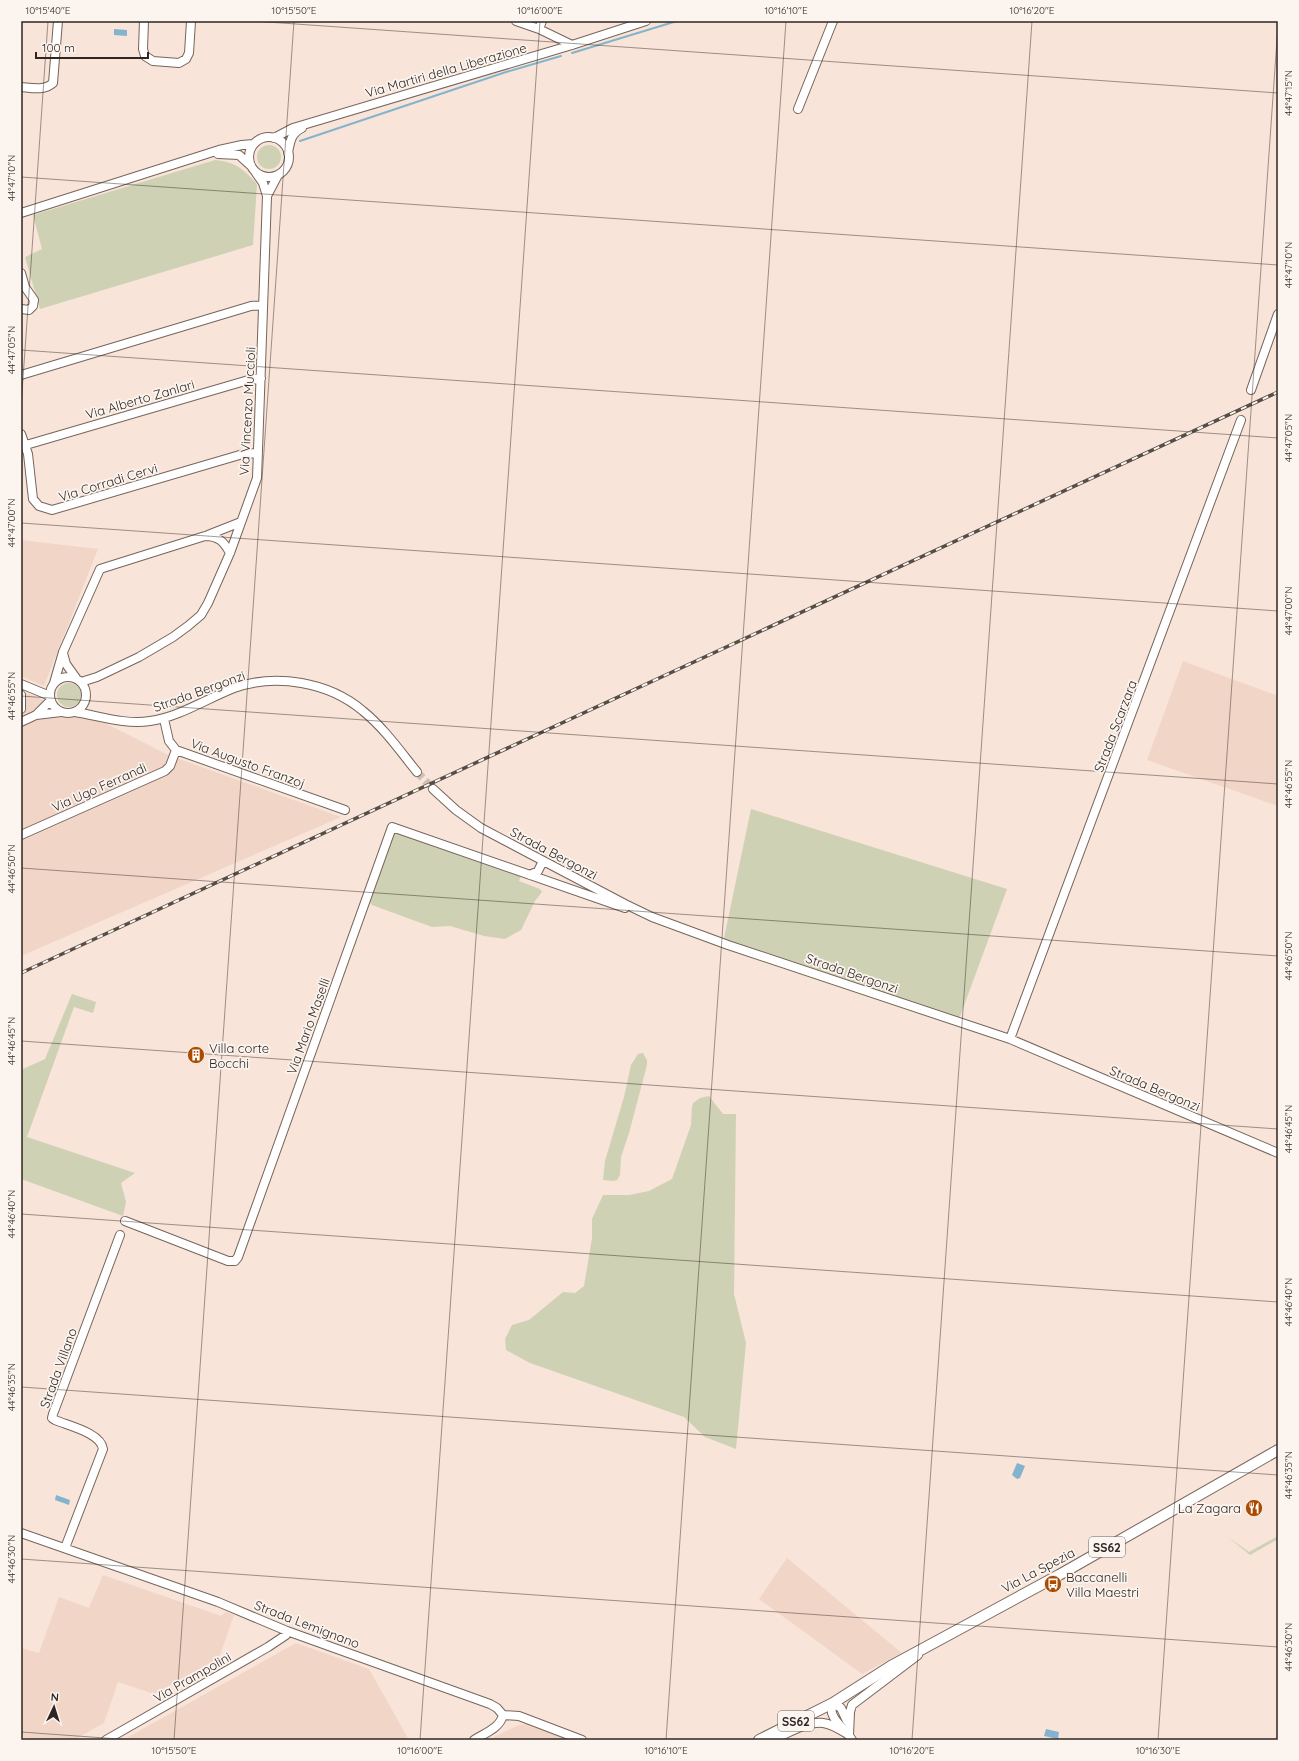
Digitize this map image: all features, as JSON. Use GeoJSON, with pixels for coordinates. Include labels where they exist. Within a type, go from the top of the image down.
{"type":"FeatureCollection","features":[{"type":"Feature","properties":{"kind":"main road","name":"Via La Spezia"},"geometry":{"type":"LineString","coordinates":[[834,1703],[891,1666],[1059,1575],[1278,1450]]}},
{"type":"Feature","properties":{"kind":"main road","name":"SS62"},"geometry":{"type":"LineString","coordinates":[[759,1740],[834,1703]]}},
{"type":"Feature","properties":{"kind":"street"},"geometry":{"type":"LineString","coordinates":[[21,87],[43,88],[53,82],[58,21]]}},
{"type":"Feature","properties":{"kind":"street"},"geometry":{"type":"LineString","coordinates":[[144,21],[143,49],[145,56],[153,61],[180,63],[186,59],[189,53],[191,21]]}},
{"type":"Feature","properties":{"kind":"street"},"geometry":{"type":"LineString","coordinates":[[516,21],[541,25],[572,45]]}},
{"type":"Feature","properties":{"kind":"street","name":"Via Martiri della Liberazione"},"geometry":{"type":"LineString","coordinates":[[21,213],[207,154],[232,147],[253,144],[263,138],[274,138],[292,128],[572,45],[646,21]]}},
{"type":"Feature","properties":{"kind":"street"},"geometry":{"type":"LineString","coordinates":[[798,110],[833,21]]}},
{"type":"Feature","properties":{"kind":"street","name":"Via Martiri della Liberazione"},"geometry":{"type":"LineString","coordinates":[[267,196],[278,175],[287,166],[291,138],[298,130],[321,120]]}},
{"type":"Feature","properties":{"kind":"street"},"geometry":{"type":"LineString","coordinates":[[274,138],[283,144],[288,153]]}},
{"type":"Feature","properties":{"kind":"street"},"geometry":{"type":"LineString","coordinates":[[250,164],[249,154],[253,144]]}},
{"type":"Feature","properties":{"kind":"street","name":"Via Martiri della Liberazione"},"geometry":{"type":"LineString","coordinates":[[207,154],[233,153],[243,158],[250,164],[263,183],[267,196]]}},
{"type":"Feature","properties":{"kind":"street"},"geometry":{"type":"LineString","coordinates":[[256,173],[267,177],[278,175]]}},
{"type":"Feature","properties":{"kind":"street","name":"Via Vincenzo Muccioli"},"geometry":{"type":"LineString","coordinates":[[78,680],[97,677],[139,657],[173,637],[201,615],[215,589],[230,553],[257,478],[267,196]]}},
{"type":"Feature","properties":{"kind":"street"},"geometry":{"type":"LineString","coordinates":[[21,273],[25,287],[34,300],[33,306],[29,310],[21,309]]}},
{"type":"Feature","properties":{"kind":"street"},"geometry":{"type":"LineString","coordinates":[[21,375],[251,306],[263,306]]}},
{"type":"Feature","properties":{"kind":"street"},"geometry":{"type":"LineString","coordinates":[[1251,390],[1278,314]]}},
{"type":"Feature","properties":{"kind":"street","name":"Via Alberto Zanlari"},"geometry":{"type":"LineString","coordinates":[[26,445],[245,381],[261,378]]}},
{"type":"Feature","properties":{"kind":"street","name":"Strada Scarzara"},"geometry":{"type":"LineString","coordinates":[[1010,1039],[1241,420]]}},
{"type":"Feature","properties":{"kind":"street","name":"Via Corradi Cervi"},"geometry":{"type":"LineString","coordinates":[[21,434],[26,445],[33,499],[39,506],[52,510],[243,454],[258,453]]}},
{"type":"Feature","properties":{"kind":"street"},"geometry":{"type":"LineString","coordinates":[[36,715],[50,698],[63,652],[100,569],[206,536],[241,522]]}},
{"type":"Feature","properties":{"kind":"street"},"geometry":{"type":"LineString","coordinates":[[206,536],[212,536],[220,539],[230,553]]}},
{"type":"Feature","properties":{"kind":"street"},"geometry":{"type":"LineString","coordinates":[[63,652],[66,664],[85,687],[86,697],[98,717]]}},
{"type":"Feature","properties":{"kind":"street"},"geometry":{"type":"LineString","coordinates":[[21,722],[36,715],[75,712],[81,708],[97,677]]}},
{"type":"Feature","properties":{"kind":"street"},"geometry":{"type":"LineString","coordinates":[[36,691],[54,684],[63,678],[78,680]]}},
{"type":"Feature","properties":{"kind":"street","name":"Strada Bergonzi"},"geometry":{"type":"LineString","coordinates":[[75,712],[127,722],[149,722],[164,719],[236,688],[269,681],[299,682],[324,689],[340,696],[362,710],[378,725],[417,772]]}},
{"type":"Feature","properties":{"kind":"street"},"geometry":{"type":"LineString","coordinates":[[21,684],[50,698],[53,705],[61,712]]}},
{"type":"Feature","properties":{"kind":"street"},"geometry":{"type":"LineString","coordinates":[[21,695],[21,709]]}},
{"type":"Feature","properties":{"kind":"street","name":"Via Augusto Franzoj"},"geometry":{"type":"LineString","coordinates":[[164,719],[169,741],[176,750],[345,810]]}},
{"type":"Feature","properties":{"kind":"street","name":"Via Ugo Ferrandi"},"geometry":{"type":"LineString","coordinates":[[21,835],[165,771],[170,766],[176,750]]}},
{"type":"Feature","properties":{"kind":"street","name":"Strada Bergonzi"},"geometry":{"type":"LineString","coordinates":[[433,789],[444,801],[468,819],[543,861],[652,917],[728,945],[1010,1039],[1278,1153]]}},
{"type":"Feature","properties":{"kind":"street","name":"Via Mario Maselli"},"geometry":{"type":"LineString","coordinates":[[125,1221],[228,1261],[235,1261],[238,1257],[392,827],[652,917]]}},
{"type":"Feature","properties":{"kind":"street"},"geometry":{"type":"LineString","coordinates":[[530,875],[538,871],[543,861]]}},
{"type":"Feature","properties":{"kind":"street","name":"Strada Villano"},"geometry":{"type":"LineString","coordinates":[[65,1548],[103,1449],[102,1444],[96,1437],[52,1418],[120,1235]]}},
{"type":"Feature","properties":{"kind":"street","name":"Strada Lemignano"},"geometry":{"type":"LineString","coordinates":[[21,1533],[218,1602],[287,1631],[490,1704],[497,1708],[503,1715]]}},
{"type":"Feature","properties":{"kind":"street","name":"Via Prampolini"},"geometry":{"type":"LineString","coordinates":[[106,1740],[268,1647],[286,1635],[287,1631]]}},
{"type":"Feature","properties":{"kind":"street"},"geometry":{"type":"LineString","coordinates":[[850,1738],[850,1712],[852,1705],[935,1642]]}},
{"type":"Feature","properties":{"kind":"street"},"geometry":{"type":"LineString","coordinates":[[834,1703],[840,1707],[845,1715],[850,1738],[832,1715],[831,1708],[834,1703]]}},
{"type":"Feature","properties":{"kind":"street"},"geometry":{"type":"LineString","coordinates":[[474,1740],[495,1728],[503,1715],[519,1716],[582,1740]]}},
{"type":"Feature","properties":{"kind":"street"},"geometry":{"type":"LineString","coordinates":[[772,1740],[812,1723],[824,1723],[836,1727],[850,1738]]}},
{"type":"Feature","properties":{"kind":"shaded area"},"geometry":{"type":"Polygon","coordinates":[[[21,540],[98,549],[44,686],[21,676],[21,540]]]}},
{"type":"Feature","properties":{"kind":"shaded area"},"geometry":{"type":"Polygon","coordinates":[[[1183,661],[1278,696],[1278,806],[1147,760],[1183,661]]]}},
{"type":"Feature","properties":{"kind":"shaded area"},"geometry":{"type":"Polygon","coordinates":[[[21,691],[111,726],[168,755],[341,817],[21,956],[21,691]]]}},
{"type":"Feature","properties":{"kind":"shaded area"},"geometry":{"type":"Polygon","coordinates":[[[787,1558],[902,1653],[862,1674],[759,1599],[787,1558]]]}},
{"type":"Feature","properties":{"kind":"shaded area"},"geometry":{"type":"Polygon","coordinates":[[[103,1575],[221,1616],[226,1612],[234,1615],[219,1658],[154,1694],[118,1682],[104,1723],[74,1740],[32,1740],[21,1736],[21,1648],[39,1653],[59,1597],[89,1608],[103,1575]]]}},
{"type":"Feature","properties":{"kind":"shaded area"},"geometry":{"type":"Polygon","coordinates":[[[296,1643],[369,1669],[409,1740],[123,1740],[296,1643]]]}},
{"type":"Feature","properties":{"kind":"shaded area"},"geometry":{"type":"Polygon","coordinates":[[[529,1724],[573,1740],[488,1740],[519,1725],[529,1724]]]}},
{"type":"Feature","properties":{"kind":"green space"},"geometry":{"type":"Polygon","coordinates":[[[269,145],[274,146],[280,152],[280,162],[274,168],[269,169],[264,168],[258,162],[257,157],[258,152],[264,146],[269,145]]]}},
{"type":"Feature","properties":{"kind":"green space"},"geometry":{"type":"Polygon","coordinates":[[[215,160],[228,162],[239,167],[257,184],[253,245],[40,309],[25,257],[42,249],[33,215],[215,160]]]}},
{"type":"Feature","properties":{"kind":"green space"},"geometry":{"type":"Polygon","coordinates":[[[69,683],[74,684],[80,690],[80,700],[74,706],[69,707],[64,706],[58,700],[57,695],[58,690],[64,684],[69,683]]]}},
{"type":"Feature","properties":{"kind":"green space"},"geometry":{"type":"Polygon","coordinates":[[[751,809],[1007,889],[958,1022],[723,943],[751,809]]]}},
{"type":"Feature","properties":{"kind":"green space"},"geometry":{"type":"Polygon","coordinates":[[[394,830],[521,876],[519,881],[540,889],[542,892],[535,901],[521,930],[505,939],[484,936],[450,926],[432,927],[372,905],[368,900],[394,830]]]}},
{"type":"Feature","properties":{"kind":"green space"},"geometry":{"type":"Polygon","coordinates":[[[72,994],[96,1002],[93,1013],[74,1007],[27,1137],[135,1173],[121,1183],[126,1202],[123,1216],[21,1179],[21,1070],[45,1059],[72,994]]]}},
{"type":"Feature","properties":{"kind":"green space"},"geometry":{"type":"Polygon","coordinates":[[[643,1053],[647,1060],[647,1065],[621,1157],[620,1175],[617,1180],[603,1180],[605,1161],[624,1097],[631,1065],[638,1054],[643,1053]]]}},
{"type":"Feature","properties":{"kind":"green space"},"geometry":{"type":"Polygon","coordinates":[[[709,1096],[723,1114],[736,1114],[734,1294],[746,1343],[736,1449],[705,1437],[684,1417],[530,1363],[506,1350],[505,1339],[512,1325],[529,1320],[563,1292],[575,1293],[584,1286],[592,1238],[592,1219],[603,1195],[629,1195],[649,1191],[672,1179],[691,1125],[693,1103],[700,1098],[709,1096]]]}},
{"type":"Feature","properties":{"kind":"green space"},"geometry":{"type":"Polygon","coordinates":[[[1278,1536],[1278,1539],[1250,1555],[1228,1537],[1249,1552],[1278,1536]]]}},
{"type":"Feature","properties":{"kind":"water"},"geometry":{"type":"Polygon","coordinates":[[[114,29],[127,30],[127,36],[114,35],[114,29]]]}},
{"type":"Feature","properties":{"kind":"water"},"geometry":{"type":"Polygon","coordinates":[[[1017,1463],[1025,1466],[1020,1478],[1017,1479],[1012,1475],[1017,1463]]]}},
{"type":"Feature","properties":{"kind":"water"},"geometry":{"type":"Polygon","coordinates":[[[56,1495],[70,1500],[69,1505],[55,1500],[56,1495]]]}},
{"type":"Feature","properties":{"kind":"water"},"geometry":{"type":"Polygon","coordinates":[[[1046,1729],[1059,1732],[1058,1739],[1044,1736],[1046,1729]]]}},
{"type":"Feature","properties":{"kind":"waterway"},"geometry":{"type":"LineString","coordinates":[[572,53],[677,21]]}},
{"type":"Feature","properties":{"kind":"waterway"},"geometry":{"type":"LineString","coordinates":[[300,141],[506,72],[561,56]]}},
{"type":"Feature","properties":{"kind":"tunnel"},"geometry":{"type":"LineString","coordinates":[[417,772],[433,789]]}},
{"type":"Feature","properties":{"kind":"railway"},"geometry":{"type":"LineString","coordinates":[[21,973],[1278,392]]}},
{"type":"Feature","properties":{"kind":"place","name":"Villa corte Bocchi"},"geometry":{"type":"Point","coordinates":[196,1055]}},
{"type":"Feature","properties":{"kind":"place","name":"La Zagara"},"geometry":{"type":"Point","coordinates":[1254,1508]}},
{"type":"Feature","properties":{"kind":"place","name":"Baccanelli Villa Maestri"},"geometry":{"type":"Point","coordinates":[1053,1584]}}]}
